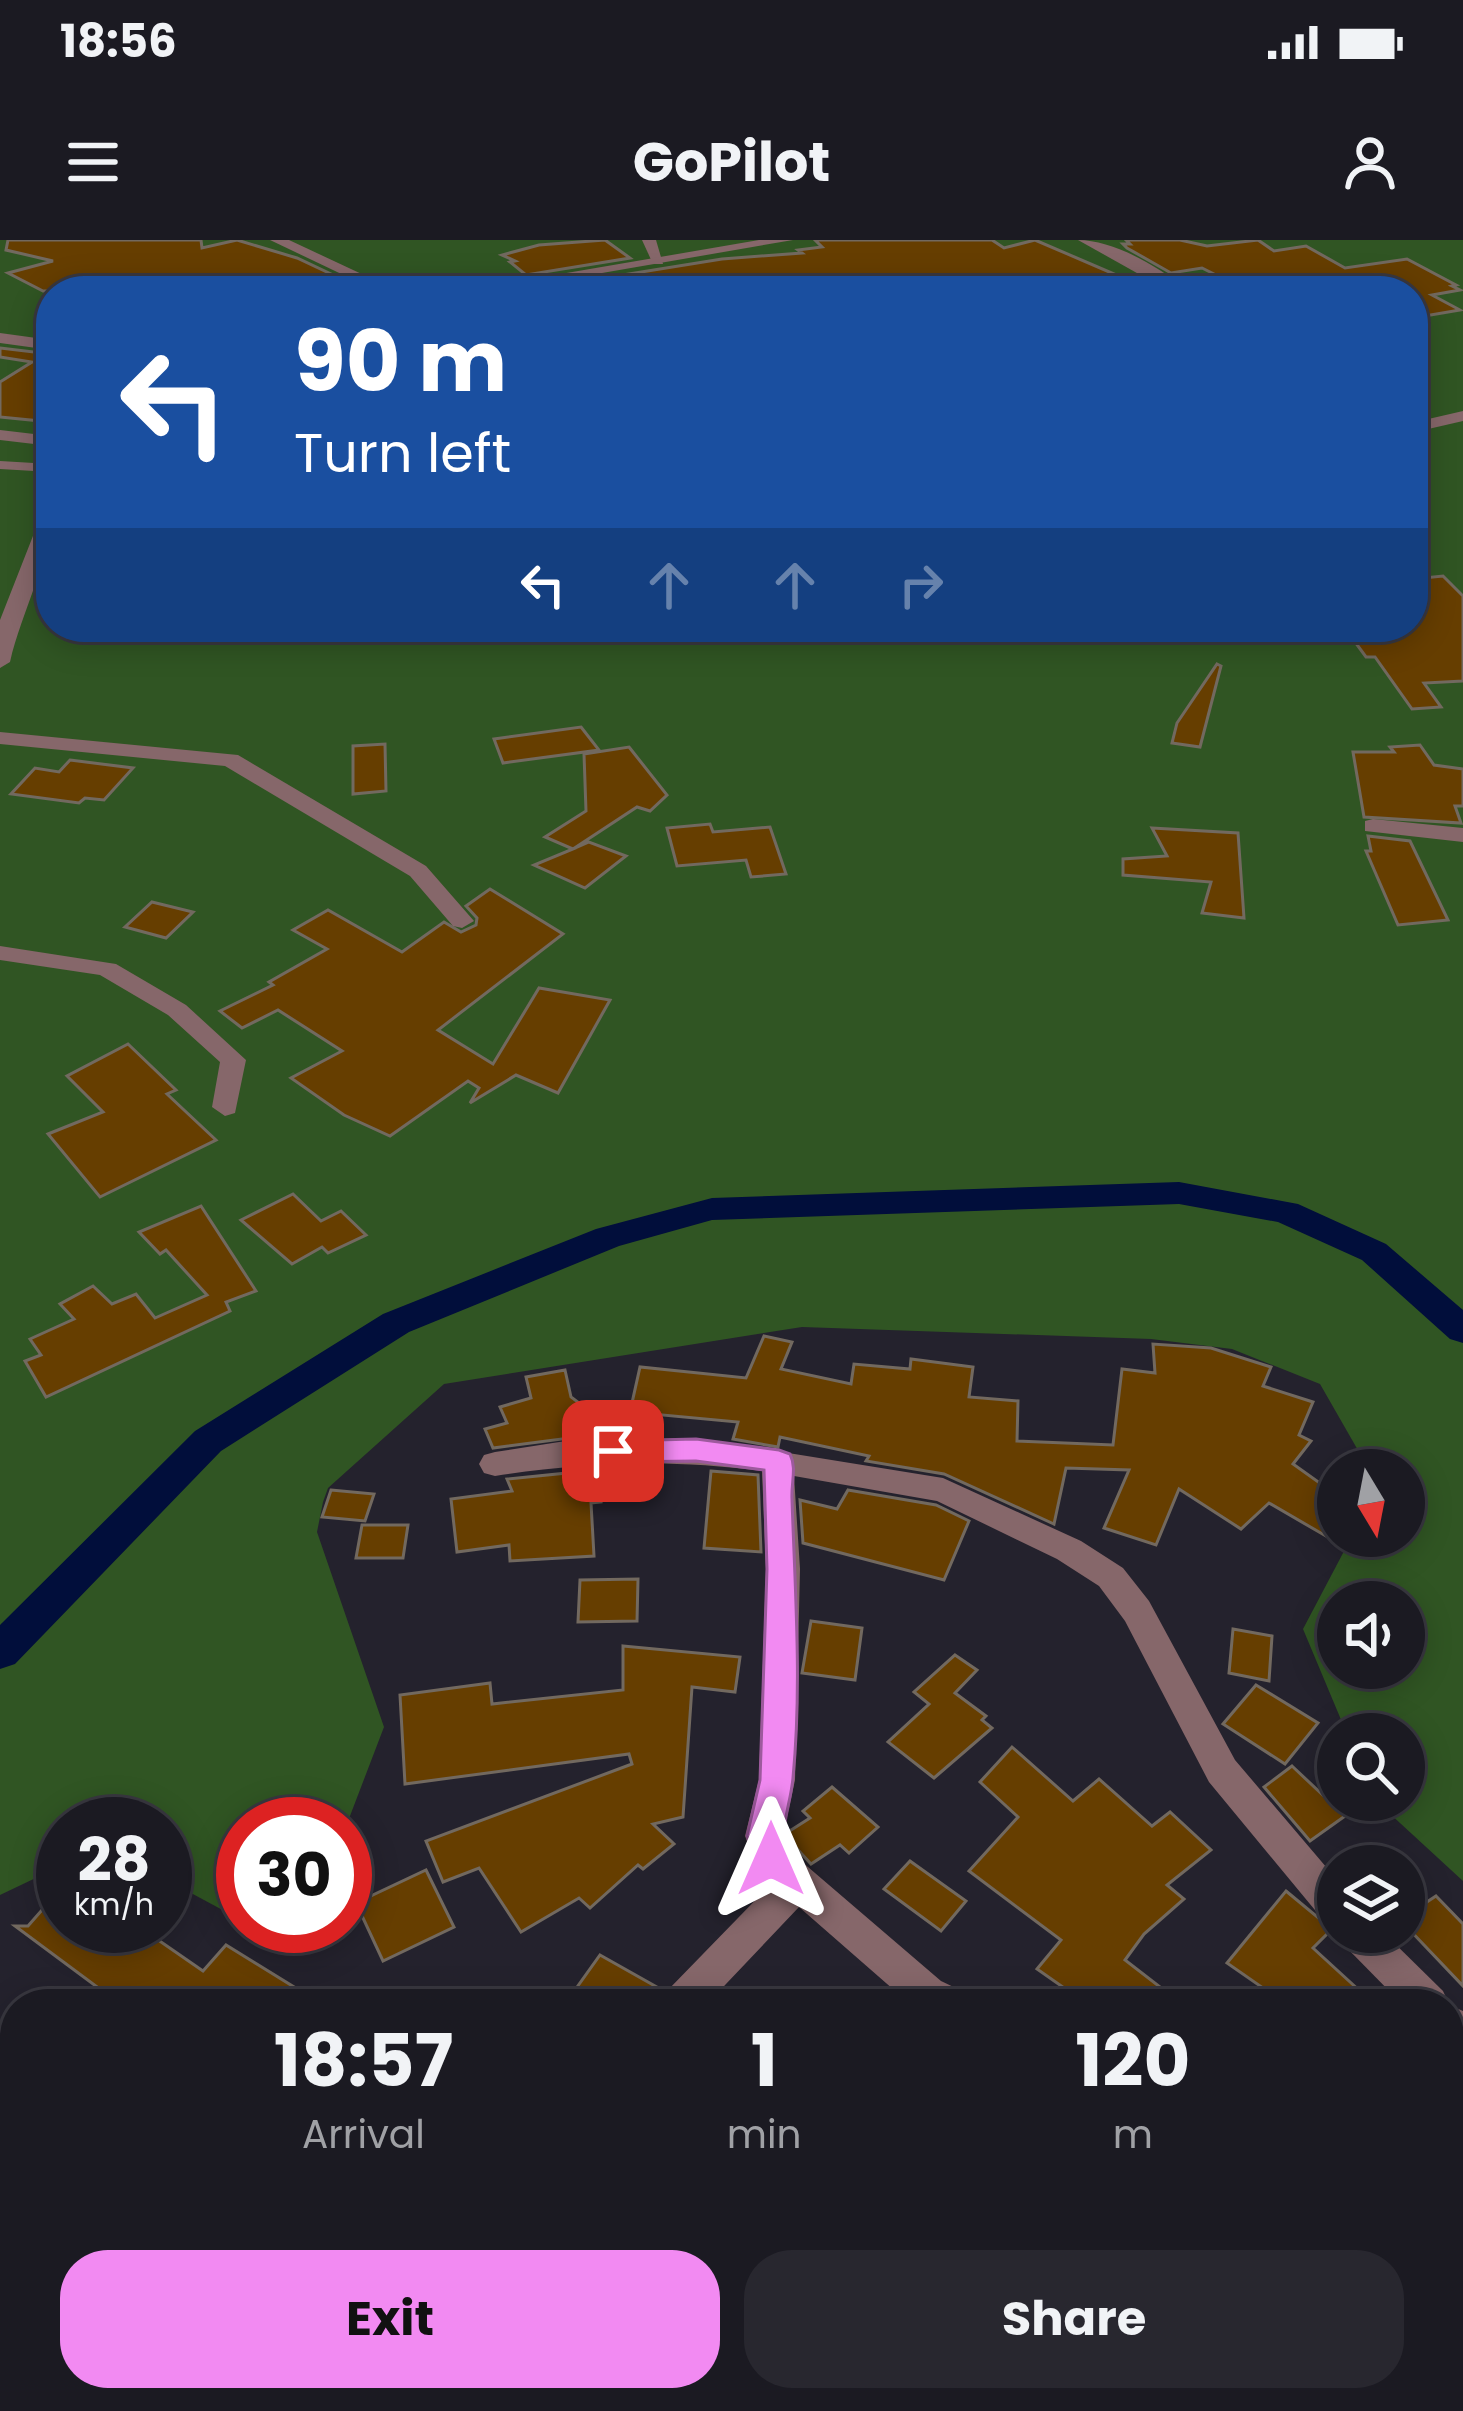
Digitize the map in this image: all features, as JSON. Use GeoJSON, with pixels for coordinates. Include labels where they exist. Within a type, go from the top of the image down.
{"type":"FeatureCollection","features":[{"type":"Feature","properties":{"kind":"street"},"geometry":{"type":"LineString","coordinates":[[277,240],[357,276]]}},
{"type":"Feature","properties":{"kind":"street"},"geometry":{"type":"LineString","coordinates":[[649,240],[658,261]]}},
{"type":"Feature","properties":{"kind":"street"},"geometry":{"type":"LineString","coordinates":[[564,276],[786,240]]}},
{"type":"Feature","properties":{"kind":"street"},"geometry":{"type":"LineString","coordinates":[[1085,240],[1158,276]]}},
{"type":"Feature","properties":{"kind":"street"},"geometry":{"type":"LineString","coordinates":[[0,338],[36,343]]}},
{"type":"Feature","properties":{"kind":"street"},"geometry":{"type":"LineString","coordinates":[[1428,424],[1463,416]]}},
{"type":"Feature","properties":{"kind":"street"},"geometry":{"type":"LineString","coordinates":[[0,436],[36,440]]}},
{"type":"Feature","properties":{"kind":"street"},"geometry":{"type":"LineString","coordinates":[[0,662],[9,622],[36,553]]}},
{"type":"Feature","properties":{"kind":"street"},"geometry":{"type":"LineString","coordinates":[[0,739],[230,760],[418,871],[462,921]]}},
{"type":"Feature","properties":{"kind":"street"},"geometry":{"type":"LineString","coordinates":[[1372,826],[1463,835]]}},
{"type":"Feature","properties":{"kind":"street"},"geometry":{"type":"LineString","coordinates":[[0,952],[106,969],[177,1010],[233,1060],[225,1107]]}},
{"type":"Feature","properties":{"kind":"street"},"geometry":{"type":"LineString","coordinates":[[495,1464],[572,1452],[696,1450],[779,1461],[943,1490],[1069,1550],[1111,1577],[1137,1611],[1222,1772],[1317,1884]]}},
{"type":"Feature","properties":{"kind":"street"},"geometry":{"type":"LineString","coordinates":[[779,1461],[783,1569],[777,1780],[764,1836],[771,1859],[921,1989]]}},
{"type":"Feature","properties":{"kind":"street"},"geometry":{"type":"LineString","coordinates":[[695,1989],[799,1881]]}},
{"type":"Feature","properties":{"kind":"street"},"geometry":{"type":"LineString","coordinates":[[1378,1953],[1414,1989]]}},
{"type":"Feature","properties":{"kind":"lane"},"geometry":{"type":"LineString","coordinates":[[0,465],[36,467]]}},
{"type":"Feature","properties":{"kind":"green space"},"geometry":{"type":"Polygon","coordinates":[[[0,240],[1463,240],[1463,1881],[1398,1821],[1425,1821],[1425,1713],[1338,1713],[1328,1689],[1425,1689],[1425,1581],[1328,1581],[1341,1557],[1425,1557],[1425,1449],[1357,1449],[1320,1384],[1232,1349],[1151,1339],[802,1327],[444,1384],[328,1488],[317,1532],[384,1727],[357,1797],[216,1797],[216,1906],[192,1894],[192,1797],[36,1797],[36,1878],[0,1895],[0,240]]]}},
{"type":"Feature","properties":{"kind":"green space"},"geometry":{"type":"Polygon","coordinates":[[[1317,1602],[1317,1662],[1303,1629],[1317,1602]]]}},
{"type":"Feature","properties":{"kind":"building"},"geometry":{"type":"Polygon","coordinates":[[[8,240],[201,240],[202,248],[237,240],[297,258],[335,276],[36,276],[36,287],[8,273],[53,261],[6,250],[8,240]]]}},
{"type":"Feature","properties":{"kind":"building"},"geometry":{"type":"Polygon","coordinates":[[[605,240],[630,258],[526,275],[510,262],[515,261],[502,255],[539,245],[605,240]]]}},
{"type":"Feature","properties":{"kind":"building"},"geometry":{"type":"Polygon","coordinates":[[[815,240],[992,240],[1004,248],[1035,240],[1119,276],[616,276],[822,247],[815,240]]]}},
{"type":"Feature","properties":{"kind":"building"},"geometry":{"type":"Polygon","coordinates":[[[1126,240],[1180,240],[1207,246],[1258,240],[1274,251],[1306,246],[1345,268],[1407,259],[1456,285],[1452,286],[1460,290],[1432,295],[1460,310],[1428,315],[1428,276],[1218,276],[1202,268],[1171,273],[1123,244],[1130,244],[1126,240]]]}},
{"type":"Feature","properties":{"kind":"building"},"geometry":{"type":"Polygon","coordinates":[[[0,348],[36,352],[36,421],[0,417],[0,382],[32,362],[0,357],[0,348]]]}},
{"type":"Feature","properties":{"kind":"building"},"geometry":{"type":"Polygon","coordinates":[[[1443,576],[1463,596],[1463,681],[1424,683],[1441,707],[1412,709],[1375,657],[1366,657],[1355,642],[1428,642],[1428,578],[1443,576]]]}},
{"type":"Feature","properties":{"kind":"building"},"geometry":{"type":"Polygon","coordinates":[[[1217,664],[1221,666],[1200,747],[1172,743],[1177,723],[1217,664]]]}},
{"type":"Feature","properties":{"kind":"building"},"geometry":{"type":"Polygon","coordinates":[[[581,727],[599,750],[503,763],[494,739],[581,727]]]}},
{"type":"Feature","properties":{"kind":"building"},"geometry":{"type":"Polygon","coordinates":[[[385,744],[386,791],[353,794],[353,746],[385,744]]]}},
{"type":"Feature","properties":{"kind":"building"},"geometry":{"type":"Polygon","coordinates":[[[1420,745],[1434,765],[1463,769],[1463,806],[1455,806],[1461,823],[1364,817],[1353,752],[1394,752],[1390,747],[1420,745]]]}},
{"type":"Feature","properties":{"kind":"building"},"geometry":{"type":"Polygon","coordinates":[[[629,747],[667,795],[650,811],[637,807],[573,849],[545,837],[586,811],[584,754],[629,747]]]}},
{"type":"Feature","properties":{"kind":"building"},"geometry":{"type":"Polygon","coordinates":[[[70,760],[133,768],[104,800],[85,798],[79,803],[11,794],[35,768],[59,772],[70,760]]]}},
{"type":"Feature","properties":{"kind":"building"},"geometry":{"type":"Polygon","coordinates":[[[710,824],[713,832],[770,827],[786,874],[751,877],[746,860],[677,866],[667,828],[710,824]]]}},
{"type":"Feature","properties":{"kind":"building"},"geometry":{"type":"Polygon","coordinates":[[[1152,828],[1238,833],[1244,918],[1202,913],[1211,882],[1123,875],[1123,859],[1167,856],[1152,828]]]}},
{"type":"Feature","properties":{"kind":"building"},"geometry":{"type":"Polygon","coordinates":[[[1368,836],[1410,841],[1448,920],[1398,925],[1366,851],[1371,851],[1368,836]]]}},
{"type":"Feature","properties":{"kind":"building"},"geometry":{"type":"Polygon","coordinates":[[[589,842],[626,856],[585,888],[534,865],[589,842]]]}},
{"type":"Feature","properties":{"kind":"building"},"geometry":{"type":"Polygon","coordinates":[[[490,889],[563,934],[438,1030],[493,1064],[539,988],[610,1000],[558,1093],[516,1075],[470,1103],[479,1088],[468,1081],[390,1136],[344,1115],[291,1078],[342,1051],[278,1010],[242,1028],[220,1011],[273,985],[269,982],[327,949],[293,930],[328,910],[402,952],[444,922],[461,932],[476,925],[477,918],[466,906],[490,889]]]}},
{"type":"Feature","properties":{"kind":"building"},"geometry":{"type":"Polygon","coordinates":[[[152,902],[193,912],[166,938],[125,927],[152,902]]]}},
{"type":"Feature","properties":{"kind":"building"},"geometry":{"type":"Polygon","coordinates":[[[128,1044],[176,1090],[167,1094],[216,1140],[100,1197],[48,1134],[103,1112],[67,1076],[128,1044]]]}},
{"type":"Feature","properties":{"kind":"building"},"geometry":{"type":"Polygon","coordinates":[[[293,1194],[321,1221],[341,1211],[366,1235],[328,1253],[322,1247],[292,1264],[241,1220],[293,1194]]]}},
{"type":"Feature","properties":{"kind":"building"},"geometry":{"type":"Polygon","coordinates":[[[201,1206],[256,1291],[226,1302],[230,1311],[46,1397],[25,1361],[41,1355],[30,1339],[74,1319],[60,1304],[93,1286],[112,1304],[136,1294],[155,1318],[207,1295],[166,1250],[160,1254],[139,1232],[201,1206]]]}},
{"type":"Feature","properties":{"kind":"building"},"geometry":{"type":"Polygon","coordinates":[[[764,1336],[792,1342],[781,1369],[851,1384],[854,1364],[910,1369],[911,1359],[973,1367],[969,1397],[1018,1401],[1017,1441],[1113,1445],[1122,1369],[1155,1373],[1153,1344],[1211,1348],[1271,1367],[1263,1386],[1313,1402],[1299,1435],[1311,1441],[1293,1464],[1317,1481],[1317,1531],[1269,1503],[1241,1529],[1179,1489],[1156,1545],[1104,1528],[1129,1470],[1066,1468],[1054,1524],[944,1474],[866,1461],[869,1456],[780,1437],[778,1447],[733,1439],[738,1422],[630,1412],[640,1367],[746,1378],[764,1336]]]}},
{"type":"Feature","properties":{"kind":"building"},"geometry":{"type":"Polygon","coordinates":[[[565,1370],[571,1397],[591,1412],[593,1435],[493,1448],[485,1429],[507,1423],[500,1407],[531,1398],[526,1377],[565,1370]]]}},
{"type":"Feature","properties":{"kind":"building"},"geometry":{"type":"Polygon","coordinates":[[[597,1470],[601,1502],[591,1503],[594,1556],[510,1561],[509,1545],[457,1552],[451,1499],[512,1491],[507,1479],[597,1470]]]}},
{"type":"Feature","properties":{"kind":"building"},"geometry":{"type":"Polygon","coordinates":[[[711,1471],[758,1475],[761,1552],[704,1548],[711,1471]]]}},
{"type":"Feature","properties":{"kind":"building"},"geometry":{"type":"Polygon","coordinates":[[[331,1490],[374,1494],[365,1521],[322,1517],[331,1490]]]}},
{"type":"Feature","properties":{"kind":"building"},"geometry":{"type":"Polygon","coordinates":[[[848,1490],[936,1505],[969,1521],[944,1580],[803,1543],[800,1500],[837,1509],[848,1490]]]}},
{"type":"Feature","properties":{"kind":"building"},"geometry":{"type":"Polygon","coordinates":[[[362,1525],[408,1525],[403,1558],[356,1558],[362,1525]]]}},
{"type":"Feature","properties":{"kind":"building"},"geometry":{"type":"Polygon","coordinates":[[[638,1579],[637,1621],[578,1622],[580,1580],[638,1579]]]}},
{"type":"Feature","properties":{"kind":"building"},"geometry":{"type":"Polygon","coordinates":[[[811,1621],[862,1628],[855,1680],[802,1673],[811,1621]]]}},
{"type":"Feature","properties":{"kind":"building"},"geometry":{"type":"Polygon","coordinates":[[[1233,1629],[1272,1636],[1269,1681],[1229,1673],[1233,1629]]]}},
{"type":"Feature","properties":{"kind":"building"},"geometry":{"type":"Polygon","coordinates":[[[623,1646],[740,1657],[735,1692],[692,1687],[683,1817],[653,1824],[674,1844],[643,1869],[638,1865],[590,1908],[579,1898],[521,1932],[479,1868],[443,1882],[426,1841],[632,1764],[629,1754],[405,1784],[400,1695],[490,1683],[492,1704],[623,1690],[623,1646]]]}},
{"type":"Feature","properties":{"kind":"building"},"geometry":{"type":"Polygon","coordinates":[[[955,1655],[977,1670],[955,1693],[986,1716],[982,1720],[992,1728],[934,1778],[888,1742],[929,1704],[914,1692],[955,1655]]]}},
{"type":"Feature","properties":{"kind":"building"},"geometry":{"type":"Polygon","coordinates":[[[1256,1685],[1317,1722],[1285,1764],[1223,1724],[1256,1685]]]}},
{"type":"Feature","properties":{"kind":"building"},"geometry":{"type":"Polygon","coordinates":[[[1012,1747],[1073,1801],[1099,1779],[1152,1826],[1170,1812],[1211,1850],[1167,1885],[1184,1899],[1144,1934],[1125,1960],[1163,1989],[1066,1989],[1037,1969],[1061,1940],[969,1871],[1018,1817],[980,1782],[1012,1747]]]}},
{"type":"Feature","properties":{"kind":"building"},"geometry":{"type":"Polygon","coordinates":[[[1292,1766],[1317,1790],[1317,1821],[1338,1821],[1310,1841],[1264,1787],[1292,1766]]]}},
{"type":"Feature","properties":{"kind":"building"},"geometry":{"type":"Polygon","coordinates":[[[832,1787],[878,1827],[849,1853],[840,1845],[811,1864],[789,1840],[788,1832],[810,1818],[803,1811],[832,1787]]]}},
{"type":"Feature","properties":{"kind":"building"},"geometry":{"type":"Polygon","coordinates":[[[910,1861],[966,1901],[941,1931],[884,1889],[910,1861]]]}},
{"type":"Feature","properties":{"kind":"building"},"geometry":{"type":"Polygon","coordinates":[[[426,1870],[454,1927],[383,1961],[372,1937],[372,1895],[426,1870]]]}},
{"type":"Feature","properties":{"kind":"building"},"geometry":{"type":"Polygon","coordinates":[[[1286,1891],[1317,1917],[1313,1948],[1358,1989],[1264,1989],[1227,1963],[1286,1891]]]}},
{"type":"Feature","properties":{"kind":"building"},"geometry":{"type":"Polygon","coordinates":[[[1436,1896],[1463,1924],[1463,1986],[1425,1946],[1425,1903],[1436,1896]]]}},
{"type":"Feature","properties":{"kind":"building"},"geometry":{"type":"Polygon","coordinates":[[[36,1917],[36,1942],[15,1926],[28,1926],[36,1917]]]}},
{"type":"Feature","properties":{"kind":"building"},"geometry":{"type":"Polygon","coordinates":[[[51,1953],[177,1953],[203,1971],[219,1953],[239,1953],[294,1987],[292,1989],[100,1989],[51,1953]]]}},
{"type":"Feature","properties":{"kind":"building"},"geometry":{"type":"Polygon","coordinates":[[[600,1955],[660,1989],[576,1989],[600,1955]]]}},
{"type":"Feature","properties":{"kind":"waterway"},"geometry":{"type":"LineString","coordinates":[[0,1652],[208,1441],[396,1323],[608,1237],[712,1209],[1179,1193],[1286,1212],[1374,1252],[1463,1330]]}},
{"type":"Feature","properties":{"kind":"route"},"geometry":{"type":"LineString","coordinates":[[613,1451],[696,1450],[779,1461],[783,1569],[777,1780],[764,1836],[771,1859]]}}]}
